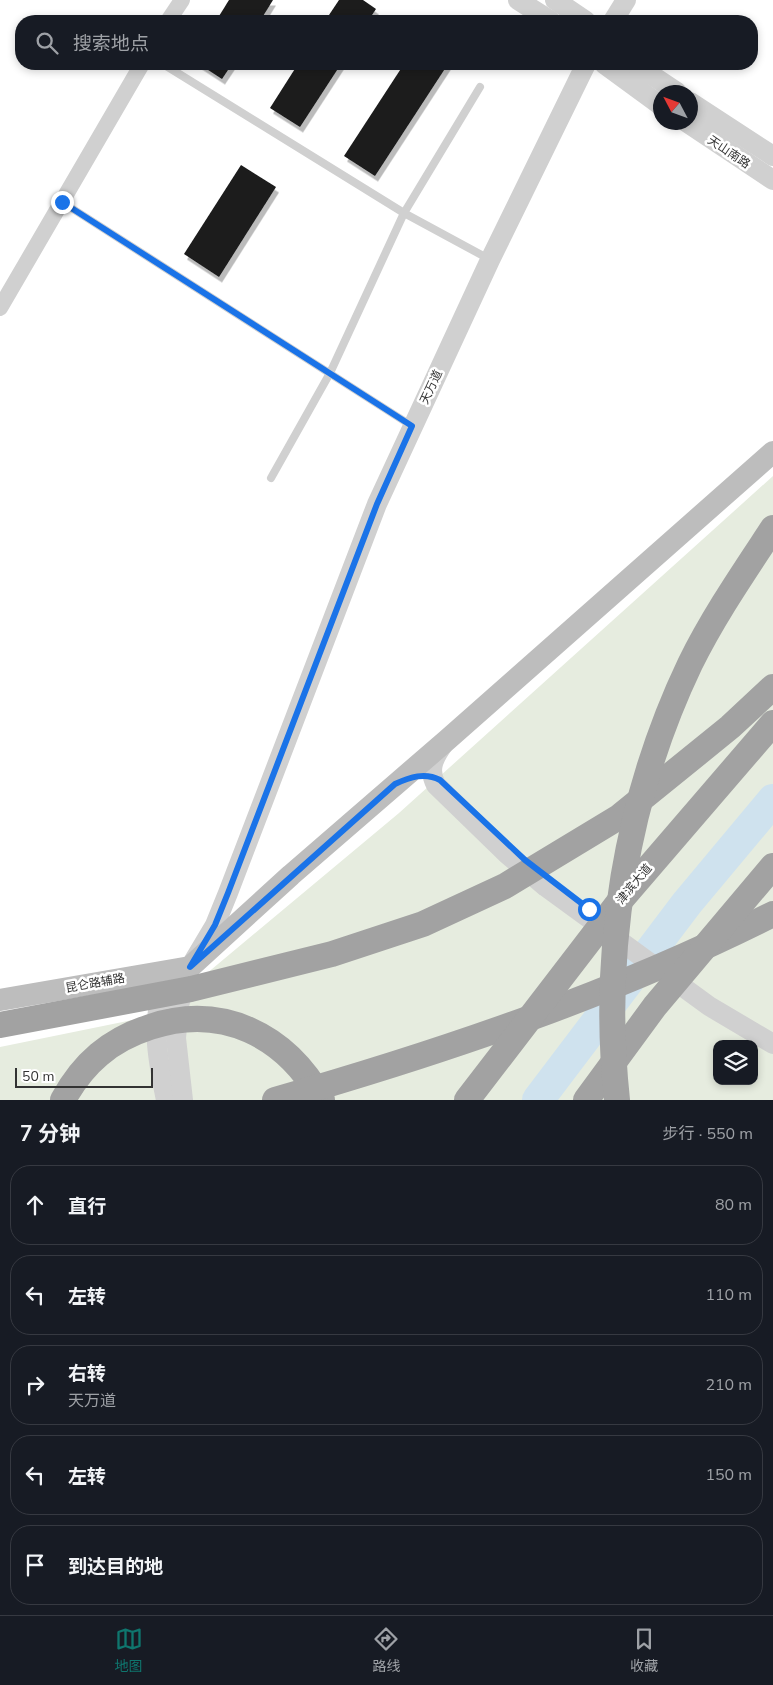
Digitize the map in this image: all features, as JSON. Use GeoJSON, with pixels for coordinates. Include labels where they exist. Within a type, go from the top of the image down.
{"type":"FeatureCollection","features":[{"type":"Feature","properties":{"kind":"highway"},"geometry":{"type":"LineString","coordinates":[[617,1100],[611,1006],[616,918],[633,831],[644,787],[661,736],[690,664],[737,581],[773,528]]}},
{"type":"Feature","properties":{"kind":"highway"},"geometry":{"type":"LineString","coordinates":[[0,1025],[191,989],[332,954],[423,924],[505,886],[620,817],[730,727],[773,688]]}},
{"type":"Feature","properties":{"kind":"highway","name":"津滨大道"},"geometry":{"type":"LineString","coordinates":[[467,1100],[619,902],[773,723]]}},
{"type":"Feature","properties":{"kind":"highway"},"geometry":{"type":"LineString","coordinates":[[586,1100],[655,1006],[773,866]]}},
{"type":"Feature","properties":{"kind":"highway"},"geometry":{"type":"LineString","coordinates":[[275,1100],[387,1068],[496,1030],[629,980],[773,914]]}},
{"type":"Feature","properties":{"kind":"highway"},"geometry":{"type":"LineString","coordinates":[[63,1100],[82,1069],[95,1056],[115,1041],[165,1022],[208,1018],[247,1028],[275,1045],[310,1078],[322,1100]]}},
{"type":"Feature","properties":{"kind":"main road"},"geometry":{"type":"LineString","coordinates":[[190,967],[773,452]]}},
{"type":"Feature","properties":{"kind":"main road","name":"昆仑路辅路"},"geometry":{"type":"LineString","coordinates":[[0,1000],[190,967]]}},
{"type":"Feature","properties":{"kind":"street"},"geometry":{"type":"LineString","coordinates":[[172,15],[182,0]]}},
{"type":"Feature","properties":{"kind":"street"},"geometry":{"type":"LineString","coordinates":[[518,0],[542,15]]}},
{"type":"Feature","properties":{"kind":"street"},"geometry":{"type":"LineString","coordinates":[[555,0],[577,15]]}},
{"type":"Feature","properties":{"kind":"street"},"geometry":{"type":"LineString","coordinates":[[602,15],[612,0]]}},
{"type":"Feature","properties":{"kind":"street"},"geometry":{"type":"LineString","coordinates":[[617,15],[626,0]]}},
{"type":"Feature","properties":{"kind":"street"},"geometry":{"type":"LineString","coordinates":[[0,308],[139,70]]}},
{"type":"Feature","properties":{"kind":"street","name":"天万道"},"geometry":{"type":"LineString","coordinates":[[190,967],[215,925],[228,893],[377,504],[490,260],[583,70]]}},
{"type":"Feature","properties":{"kind":"street"},"geometry":{"type":"LineString","coordinates":[[612,70],[653,100]]}},
{"type":"Feature","properties":{"kind":"street"},"geometry":{"type":"LineString","coordinates":[[644,70],[666,85]]}},
{"type":"Feature","properties":{"kind":"street","name":"天山南路"},"geometry":{"type":"LineString","coordinates":[[698,107],[773,156]]}},
{"type":"Feature","properties":{"kind":"street","name":"天山南路"},"geometry":{"type":"LineString","coordinates":[[698,130],[773,180]]}},
{"type":"Feature","properties":{"kind":"street"},"geometry":{"type":"LineString","coordinates":[[447,740],[435,758],[431,775],[440,790],[507,854],[546,887],[611,930],[727,1018],[773,1044]]}},
{"type":"Feature","properties":{"kind":"street"},"geometry":{"type":"LineString","coordinates":[[395,784],[414,776],[431,775]]}},
{"type":"Feature","properties":{"kind":"street"},"geometry":{"type":"LineString","coordinates":[[166,1100],[157,1042],[158,1008],[167,987],[190,967]]}},
{"type":"Feature","properties":{"kind":"street"},"geometry":{"type":"LineString","coordinates":[[183,1100],[176,1038],[179,1005],[190,967]]}},
{"type":"Feature","properties":{"kind":"street"},"geometry":{"type":"LineString","coordinates":[[670,973],[740,1018],[773,1036]]}},
{"type":"Feature","properties":{"kind":"lane"},"geometry":{"type":"LineString","coordinates":[[173,70],[404,213],[490,260]]}},
{"type":"Feature","properties":{"kind":"lane"},"geometry":{"type":"LineString","coordinates":[[271,478],[330,372],[404,213],[480,87]]}},
{"type":"Feature","properties":{"kind":"lane"},"geometry":{"type":"LineString","coordinates":[[62,202],[412,426]]}},
{"type":"Feature","properties":{"kind":"shaded area"},"geometry":{"type":"Polygon","coordinates":[[[773,476],[773,1100],[0,1100],[0,1047],[157,1015],[399,813],[773,476]]]}},
{"type":"Feature","properties":{"kind":"building"},"geometry":{"type":"Polygon","coordinates":[[[229,0],[273,0],[264,15],[220,15],[229,0]]]}},
{"type":"Feature","properties":{"kind":"building"},"geometry":{"type":"Polygon","coordinates":[[[339,0],[363,0],[376,9],[372,15],[329,15],[339,0]]]}},
{"type":"Feature","properties":{"kind":"building"},"geometry":{"type":"Polygon","coordinates":[[[208,70],[228,70],[222,79],[208,70]]]}},
{"type":"Feature","properties":{"kind":"building"},"geometry":{"type":"Polygon","coordinates":[[[294,70],[337,70],[300,127],[270,108],[294,70]]]}},
{"type":"Feature","properties":{"kind":"building"},"geometry":{"type":"Polygon","coordinates":[[[400,70],[444,70],[375,176],[344,156],[400,70]]]}},
{"type":"Feature","properties":{"kind":"building"},"geometry":{"type":"Polygon","coordinates":[[[241,165],[276,187],[219,277],[184,254],[241,165]]]}},
{"type":"Feature","properties":{"kind":"waterway"},"geometry":{"type":"LineString","coordinates":[[538,1100],[687,903],[773,800]]}},
{"type":"Feature","properties":{"kind":"route"},"geometry":{"type":"LineString","coordinates":[[62,202],[412,426],[377,504],[215,925],[190,967],[290,875],[395,784],[414,776],[431,775],[440,780],[506,844],[589,909]]}}]}
